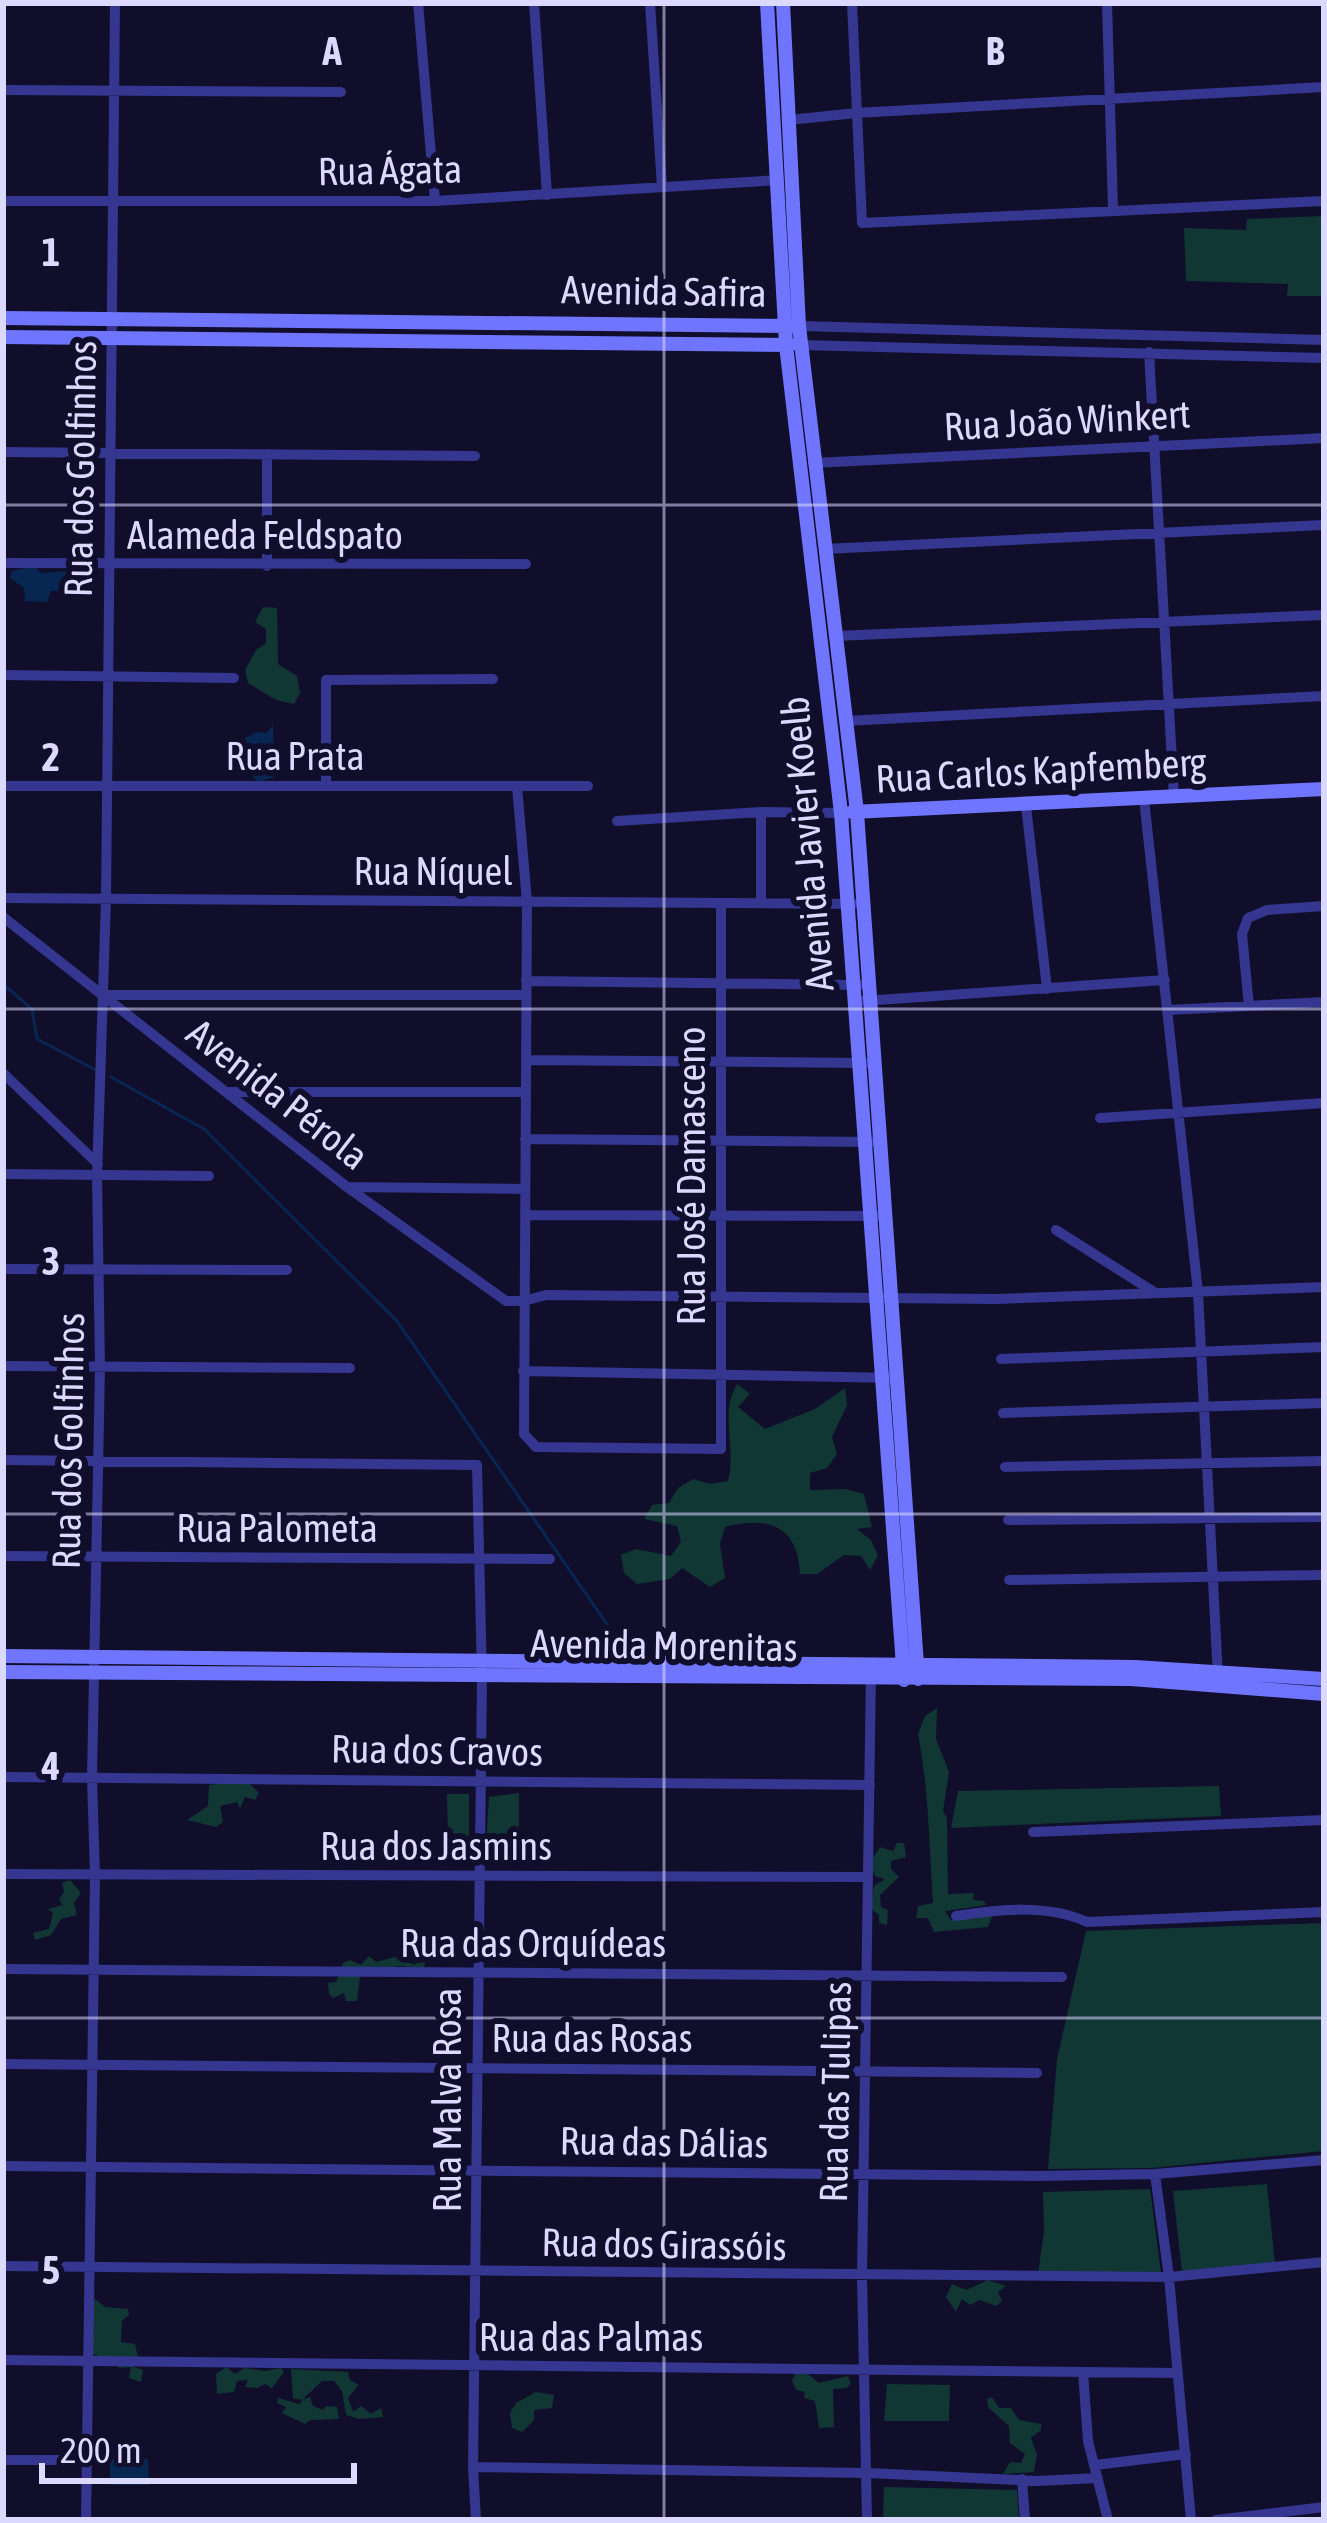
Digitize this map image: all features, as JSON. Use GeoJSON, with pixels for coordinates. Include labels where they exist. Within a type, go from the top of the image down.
{"type":"FeatureCollection","features":[{"type":"Feature","properties":{"kind":"street","name":"Rua dos Golfinhos"},"geometry":{"type":"LineString","coordinates":[[86,2520],[115,3]]}},
{"type":"Feature","properties":{"kind":"street"},"geometry":{"type":"LineString","coordinates":[[418,3],[435,201]]}},
{"type":"Feature","properties":{"kind":"street"},"geometry":{"type":"LineString","coordinates":[[534,3],[547,195]]}},
{"type":"Feature","properties":{"kind":"street"},"geometry":{"type":"LineString","coordinates":[[650,3],[662,187]]}},
{"type":"Feature","properties":{"kind":"street","name":"Avenida Javier Koelb"},"geometry":{"type":"LineString","coordinates":[[767,3],[793,346],[849,812]]}},
{"type":"Feature","properties":{"kind":"street","name":"Avenida Javier Koelb"},"geometry":{"type":"LineString","coordinates":[[783,3],[789,120],[784,180]]}},
{"type":"Feature","properties":{"kind":"street"},"geometry":{"type":"LineString","coordinates":[[852,3],[862,223],[1324,201]]}},
{"type":"Feature","properties":{"kind":"street"},"geometry":{"type":"LineString","coordinates":[[1107,3],[1114,209]]}},
{"type":"Feature","properties":{"kind":"street"},"geometry":{"type":"LineString","coordinates":[[789,120],[856,112],[1324,87]]}},
{"type":"Feature","properties":{"kind":"street"},"geometry":{"type":"LineString","coordinates":[[3,90],[341,92]]}},
{"type":"Feature","properties":{"kind":"street","name":"Rua Ágata"},"geometry":{"type":"LineString","coordinates":[[3,201],[435,201],[784,180]]}},
{"type":"Feature","properties":{"kind":"street","name":"Avenida Safira"},"geometry":{"type":"LineString","coordinates":[[3,318],[792,326],[1324,340]]}},
{"type":"Feature","properties":{"kind":"street"},"geometry":{"type":"LineString","coordinates":[[362,321],[363,341]]}},
{"type":"Feature","properties":{"kind":"street","name":"Avenida Safira"},"geometry":{"type":"LineString","coordinates":[[3,337],[1324,358]]}},
{"type":"Feature","properties":{"kind":"street"},"geometry":{"type":"LineString","coordinates":[[1148,337],[1174,797]]}},
{"type":"Feature","properties":{"kind":"street","name":"Avenida Javier Koelb"},"geometry":{"type":"LineString","coordinates":[[793,346],[814,463],[845,722],[878,1216],[875,1298],[910,1672]]}},
{"type":"Feature","properties":{"kind":"street","name":"Rua João Winkert"},"geometry":{"type":"LineString","coordinates":[[814,463],[1324,438]]}},
{"type":"Feature","properties":{"kind":"street"},"geometry":{"type":"LineString","coordinates":[[3,452],[475,456]]}},
{"type":"Feature","properties":{"kind":"street"},"geometry":{"type":"LineString","coordinates":[[267,454],[267,566]]}},
{"type":"Feature","properties":{"kind":"street"},"geometry":{"type":"LineString","coordinates":[[824,549],[1324,525]]}},
{"type":"Feature","properties":{"kind":"street","name":"Alameda Feldspato"},"geometry":{"type":"LineString","coordinates":[[3,563],[526,564]]}},
{"type":"Feature","properties":{"kind":"street"},"geometry":{"type":"LineString","coordinates":[[835,636],[1324,615]]}},
{"type":"Feature","properties":{"kind":"street"},"geometry":{"type":"LineString","coordinates":[[3,675],[234,678]]}},
{"type":"Feature","properties":{"kind":"street"},"geometry":{"type":"LineString","coordinates":[[326,786],[326,680],[493,679]]}},
{"type":"Feature","properties":{"kind":"street"},"geometry":{"type":"LineString","coordinates":[[845,722],[1324,696]]}},
{"type":"Feature","properties":{"kind":"street","name":"Rua Prata"},"geometry":{"type":"LineString","coordinates":[[3,786],[588,786]]}},
{"type":"Feature","properties":{"kind":"street"},"geometry":{"type":"LineString","coordinates":[[518,786],[526,902],[523,1371],[898,1378]]}},
{"type":"Feature","properties":{"kind":"street","name":"Rua Carlos Kapfemberg"},"geometry":{"type":"LineString","coordinates":[[616,820],[1026,806],[1324,789]]}},
{"type":"Feature","properties":{"kind":"street"},"geometry":{"type":"LineString","coordinates":[[1144,799],[1198,1292],[1218,1679]]}},
{"type":"Feature","properties":{"kind":"street"},"geometry":{"type":"LineString","coordinates":[[1026,806],[1047,989]]}},
{"type":"Feature","properties":{"kind":"street"},"geometry":{"type":"LineString","coordinates":[[760,812],[761,903]]}},
{"type":"Feature","properties":{"kind":"street","name":"Rua Níquel"},"geometry":{"type":"LineString","coordinates":[[3,898],[855,904]]}},
{"type":"Feature","properties":{"kind":"street","name":"Rua José Damasceno"},"geometry":{"type":"LineString","coordinates":[[523,1371],[524,1434],[536,1447],[721,1448],[722,902]]}},
{"type":"Feature","properties":{"kind":"street"},"geometry":{"type":"LineString","coordinates":[[1250,1006],[1242,934],[1248,918],[1267,910],[1324,906]]}},
{"type":"Feature","properties":{"kind":"street","name":"Avenida Pérola"},"geometry":{"type":"LineString","coordinates":[[3,917],[347,1187],[506,1301],[524,1301]]}},
{"type":"Feature","properties":{"kind":"street"},"geometry":{"type":"LineString","coordinates":[[104,994],[721,983],[862,993],[1047,989],[1165,980]]}},
{"type":"Feature","properties":{"kind":"street"},"geometry":{"type":"LineString","coordinates":[[1169,1010],[1324,1002]]}},
{"type":"Feature","properties":{"kind":"street"},"geometry":{"type":"LineString","coordinates":[[526,1060],[867,1063]]}},
{"type":"Feature","properties":{"kind":"street"},"geometry":{"type":"LineString","coordinates":[[5,1076],[98,1170]]}},
{"type":"Feature","properties":{"kind":"street"},"geometry":{"type":"LineString","coordinates":[[229,1092],[525,1091]]}},
{"type":"Feature","properties":{"kind":"street"},"geometry":{"type":"LineString","coordinates":[[1100,1118],[1324,1103]]}},
{"type":"Feature","properties":{"kind":"street"},"geometry":{"type":"LineString","coordinates":[[525,1138],[873,1142]]}},
{"type":"Feature","properties":{"kind":"street"},"geometry":{"type":"LineString","coordinates":[[3,1174],[98,1170],[209,1176]]}},
{"type":"Feature","properties":{"kind":"street"},"geometry":{"type":"LineString","coordinates":[[347,1187],[525,1189]]}},
{"type":"Feature","properties":{"kind":"street"},"geometry":{"type":"LineString","coordinates":[[524,1215],[878,1216]]}},
{"type":"Feature","properties":{"kind":"street","name":"Avenida Javier Koelb"},"geometry":{"type":"LineString","coordinates":[[878,1216],[893,1299],[910,1672]]}},
{"type":"Feature","properties":{"kind":"street"},"geometry":{"type":"LineString","coordinates":[[1056,1230],[1157,1294]]}},
{"type":"Feature","properties":{"kind":"street"},"geometry":{"type":"LineString","coordinates":[[3,1269],[287,1270]]}},
{"type":"Feature","properties":{"kind":"street"},"geometry":{"type":"LineString","coordinates":[[524,1301],[546,1295],[893,1299],[1324,1287]]}},
{"type":"Feature","properties":{"kind":"street"},"geometry":{"type":"LineString","coordinates":[[1000,1359],[1324,1347]]}},
{"type":"Feature","properties":{"kind":"street"},"geometry":{"type":"LineString","coordinates":[[3,1366],[350,1368]]}},
{"type":"Feature","properties":{"kind":"street"},"geometry":{"type":"LineString","coordinates":[[1003,1412],[1324,1403]]}},
{"type":"Feature","properties":{"kind":"street"},"geometry":{"type":"LineString","coordinates":[[3,1460],[99,1462]]}},
{"type":"Feature","properties":{"kind":"street"},"geometry":{"type":"LineString","coordinates":[[1005,1467],[1324,1461]]}},
{"type":"Feature","properties":{"kind":"street","name":"Rua Malva Rosa"},"geometry":{"type":"LineString","coordinates":[[99,1462],[478,1466],[482,1669],[476,2520]]}},
{"type":"Feature","properties":{"kind":"street"},"geometry":{"type":"LineString","coordinates":[[1008,1520],[1324,1517]]}},
{"type":"Feature","properties":{"kind":"street","name":"Rua Palometa"},"geometry":{"type":"LineString","coordinates":[[3,1556],[550,1559]]}},
{"type":"Feature","properties":{"kind":"street"},"geometry":{"type":"LineString","coordinates":[[1010,1580],[1324,1575]]}},
{"type":"Feature","properties":{"kind":"street","name":"Avenida Morenitas"},"geometry":{"type":"LineString","coordinates":[[3,1656],[96,1665]]}},
{"type":"Feature","properties":{"kind":"street","name":"Avenida Morenitas"},"geometry":{"type":"LineString","coordinates":[[3,1672],[96,1665],[1324,1679]]}},
{"type":"Feature","properties":{"kind":"street","name":"Rua das Tulipas"},"geometry":{"type":"LineString","coordinates":[[867,2520],[862,2276],[871,1672]]}},
{"type":"Feature","properties":{"kind":"street","name":"Avenida Morenitas"},"geometry":{"type":"LineString","coordinates":[[1218,1679],[1324,1694]]}},
{"type":"Feature","properties":{"kind":"street","name":"Rua dos Cravos"},"geometry":{"type":"LineString","coordinates":[[3,1777],[870,1785]]}},
{"type":"Feature","properties":{"kind":"street"},"geometry":{"type":"LineString","coordinates":[[1034,1832],[1324,1820]]}},
{"type":"Feature","properties":{"kind":"street","name":"Rua dos Jasmins"},"geometry":{"type":"LineString","coordinates":[[3,1874],[868,1877]]}},
{"type":"Feature","properties":{"kind":"street"},"geometry":{"type":"LineString","coordinates":[[956,1916],[991,1911],[1065,1912],[1088,1922],[1324,1912]]}},
{"type":"Feature","properties":{"kind":"street","name":"Rua das Orquídeas"},"geometry":{"type":"LineString","coordinates":[[3,1969],[1062,1977]]}},
{"type":"Feature","properties":{"kind":"street","name":"Rua das Rosas"},"geometry":{"type":"LineString","coordinates":[[3,2064],[1036,2073]]}},
{"type":"Feature","properties":{"kind":"street","name":"Rua das Dálias"},"geometry":{"type":"LineString","coordinates":[[3,2166],[1155,2174],[1324,2160]]}},
{"type":"Feature","properties":{"kind":"street"},"geometry":{"type":"LineString","coordinates":[[1155,2174],[1191,2520]]}},
{"type":"Feature","properties":{"kind":"street","name":"Rua dos Girassóis"},"geometry":{"type":"LineString","coordinates":[[3,2266],[1169,2277],[1324,2262]]}},
{"type":"Feature","properties":{"kind":"street","name":"Rua das Palmas"},"geometry":{"type":"LineString","coordinates":[[3,2360],[1178,2373]]}},
{"type":"Feature","properties":{"kind":"street"},"geometry":{"type":"LineString","coordinates":[[1083,2372],[1088,2441],[1108,2520]]}},
{"type":"Feature","properties":{"kind":"street"},"geometry":{"type":"LineString","coordinates":[[473,2467],[1022,2480],[1097,2472],[1186,2454]]}},
{"type":"Feature","properties":{"kind":"street"},"geometry":{"type":"LineString","coordinates":[[3,2459],[86,2460]]}},
{"type":"Feature","properties":{"kind":"street"},"geometry":{"type":"LineString","coordinates":[[1022,2480],[1025,2520]]}},
{"type":"Feature","properties":{"kind":"street"},"geometry":{"type":"LineString","coordinates":[[1216,2520],[1324,2507]]}},
{"type":"Feature","properties":{"kind":"green space"},"geometry":{"type":"Polygon","coordinates":[[[1324,216],[1324,296],[1287,296],[1288,284],[1186,281],[1184,228],[1246,230],[1247,219],[1324,216]]]}},
{"type":"Feature","properties":{"kind":"green space"},"geometry":{"type":"Polygon","coordinates":[[[263,607],[277,608],[278,664],[297,676],[300,693],[294,704],[276,700],[248,683],[245,670],[266,643],[266,629],[255,622],[263,607]]]}},
{"type":"Feature","properties":{"kind":"green space"},"geometry":{"type":"Polygon","coordinates":[[[737,1384],[750,1394],[738,1407],[765,1429],[815,1409],[845,1388],[847,1405],[832,1437],[837,1454],[827,1468],[810,1473],[810,1490],[846,1489],[864,1494],[872,1527],[857,1529],[871,1540],[878,1555],[870,1570],[861,1556],[844,1555],[817,1574],[800,1574],[787,1535],[755,1523],[725,1527],[720,1544],[725,1578],[710,1587],[682,1568],[670,1579],[637,1584],[624,1573],[621,1555],[636,1549],[671,1556],[681,1542],[677,1526],[644,1519],[652,1505],[669,1503],[678,1488],[693,1479],[710,1484],[728,1481],[729,1407],[737,1384]]]}},
{"type":"Feature","properties":{"kind":"green space"},"geometry":{"type":"Polygon","coordinates":[[[937,1708],[936,1739],[949,1772],[943,1811],[948,1894],[974,1893],[973,1900],[986,1905],[945,1911],[951,1920],[993,1914],[988,1927],[934,1932],[928,1918],[916,1918],[918,1906],[933,1903],[918,1734],[925,1716],[937,1708]]]}},
{"type":"Feature","properties":{"kind":"green space"},"geometry":{"type":"Polygon","coordinates":[[[249,1783],[259,1793],[255,1800],[245,1797],[240,1808],[237,1802],[220,1806],[223,1822],[216,1827],[187,1820],[208,1806],[209,1785],[249,1783]]]}},
{"type":"Feature","properties":{"kind":"green space"},"geometry":{"type":"Polygon","coordinates":[[[1219,1786],[1221,1816],[951,1828],[958,1791],[1219,1786]]]}},
{"type":"Feature","properties":{"kind":"green space"},"geometry":{"type":"Polygon","coordinates":[[[519,1793],[519,1827],[490,1848],[486,1845],[489,1797],[519,1793]]]}},
{"type":"Feature","properties":{"kind":"green space"},"geometry":{"type":"Polygon","coordinates":[[[447,1794],[469,1794],[469,1838],[448,1837],[447,1794]]]}},
{"type":"Feature","properties":{"kind":"green space"},"geometry":{"type":"Polygon","coordinates":[[[897,1843],[904,1843],[906,1857],[891,1861],[899,1877],[880,1895],[881,1907],[888,1910],[887,1925],[879,1923],[879,1915],[871,1909],[874,1886],[885,1879],[875,1876],[870,1863],[880,1847],[893,1851],[897,1843]]]}},
{"type":"Feature","properties":{"kind":"green space"},"geometry":{"type":"Polygon","coordinates":[[[70,1880],[81,1893],[74,1903],[77,1915],[61,1919],[51,1935],[35,1940],[33,1933],[49,1929],[53,1913],[48,1909],[63,1905],[59,1899],[64,1892],[62,1883],[70,1880]]]}},
{"type":"Feature","properties":{"kind":"green space"},"geometry":{"type":"Polygon","coordinates":[[[1324,1923],[1324,2151],[1151,2168],[1048,2169],[1057,2059],[1086,1931],[1324,1923]]]}},
{"type":"Feature","properties":{"kind":"green space"},"geometry":{"type":"Polygon","coordinates":[[[422,1944],[437,1949],[427,1955],[424,1968],[398,1966],[360,1976],[357,2001],[346,2001],[344,1993],[333,1998],[329,1994],[328,1983],[336,1982],[343,1963],[350,1960],[361,1965],[369,1956],[376,1962],[395,1957],[415,1965],[422,1944]]]}},
{"type":"Feature","properties":{"kind":"green space"},"geometry":{"type":"Polygon","coordinates":[[[1267,2184],[1275,2265],[1182,2272],[1173,2191],[1267,2184]]]}},
{"type":"Feature","properties":{"kind":"green space"},"geometry":{"type":"Polygon","coordinates":[[[1150,2189],[1161,2273],[1038,2274],[1043,2192],[1150,2189]]]}},
{"type":"Feature","properties":{"kind":"green space"},"geometry":{"type":"Polygon","coordinates":[[[988,2280],[1006,2286],[998,2292],[1002,2301],[996,2306],[980,2300],[970,2305],[962,2299],[956,2312],[946,2297],[952,2284],[966,2290],[988,2280]]]}},
{"type":"Feature","properties":{"kind":"green space"},"geometry":{"type":"Polygon","coordinates":[[[95,2299],[105,2307],[128,2309],[121,2342],[135,2344],[138,2357],[132,2366],[143,2370],[141,2382],[129,2378],[131,2367],[120,2368],[92,2353],[90,2305],[95,2299]]]}},
{"type":"Feature","properties":{"kind":"green space"},"geometry":{"type":"Polygon","coordinates":[[[226,2367],[235,2374],[245,2368],[281,2368],[284,2372],[272,2388],[265,2384],[245,2387],[248,2380],[237,2381],[234,2392],[217,2394],[216,2374],[226,2367]]]}},
{"type":"Feature","properties":{"kind":"green space"},"geometry":{"type":"Polygon","coordinates":[[[291,2369],[348,2372],[350,2380],[359,2385],[348,2398],[353,2412],[361,2406],[371,2414],[381,2408],[383,2417],[346,2415],[342,2391],[334,2381],[322,2381],[302,2400],[293,2398],[291,2369]]]}},
{"type":"Feature","properties":{"kind":"green space"},"geometry":{"type":"Polygon","coordinates":[[[804,2371],[819,2383],[848,2376],[847,2388],[833,2389],[834,2427],[819,2428],[815,2401],[796,2390],[792,2381],[796,2372],[804,2371]]]}},
{"type":"Feature","properties":{"kind":"green space"},"geometry":{"type":"Polygon","coordinates":[[[887,2384],[950,2385],[949,2421],[884,2421],[887,2384]]]}},
{"type":"Feature","properties":{"kind":"green space"},"geometry":{"type":"Polygon","coordinates":[[[536,2392],[554,2395],[552,2408],[534,2410],[534,2420],[522,2432],[512,2428],[510,2413],[516,2403],[536,2392]]]}},
{"type":"Feature","properties":{"kind":"green space"},"geometry":{"type":"Polygon","coordinates":[[[310,2397],[313,2406],[323,2410],[337,2407],[339,2419],[305,2424],[282,2413],[286,2407],[277,2403],[278,2398],[300,2404],[310,2397]]]}},
{"type":"Feature","properties":{"kind":"green space"},"geometry":{"type":"Polygon","coordinates":[[[992,2397],[999,2408],[1011,2408],[1019,2420],[1041,2424],[1031,2438],[1037,2455],[1034,2472],[1003,2474],[1010,2462],[1021,2463],[1025,2454],[1010,2443],[1009,2426],[988,2407],[987,2399],[992,2397]]]}},
{"type":"Feature","properties":{"kind":"green space"},"geometry":{"type":"Polygon","coordinates":[[[884,2487],[1017,2490],[1019,2520],[883,2520],[884,2487]]]}},
{"type":"Feature","properties":{"kind":"water"},"geometry":{"type":"Polygon","coordinates":[[[34,566],[41,573],[69,571],[64,591],[51,591],[47,602],[25,601],[24,588],[10,578],[12,571],[34,566]]]}},
{"type":"Feature","properties":{"kind":"water"},"geometry":{"type":"Polygon","coordinates":[[[273,725],[274,777],[258,782],[246,762],[245,738],[266,733],[273,725]]]}},
{"type":"Feature","properties":{"kind":"water"},"geometry":{"type":"Polygon","coordinates":[[[110,2459],[148,2459],[149,2485],[110,2485],[110,2459]]]}},
{"type":"Feature","properties":{"kind":"waterway"},"geometry":{"type":"LineString","coordinates":[[3,984],[32,1009],[37,1039],[94,1069]]}},
{"type":"Feature","properties":{"kind":"waterway"},"geometry":{"type":"LineString","coordinates":[[111,1077],[204,1129],[397,1321],[622,1646]]}}]}
